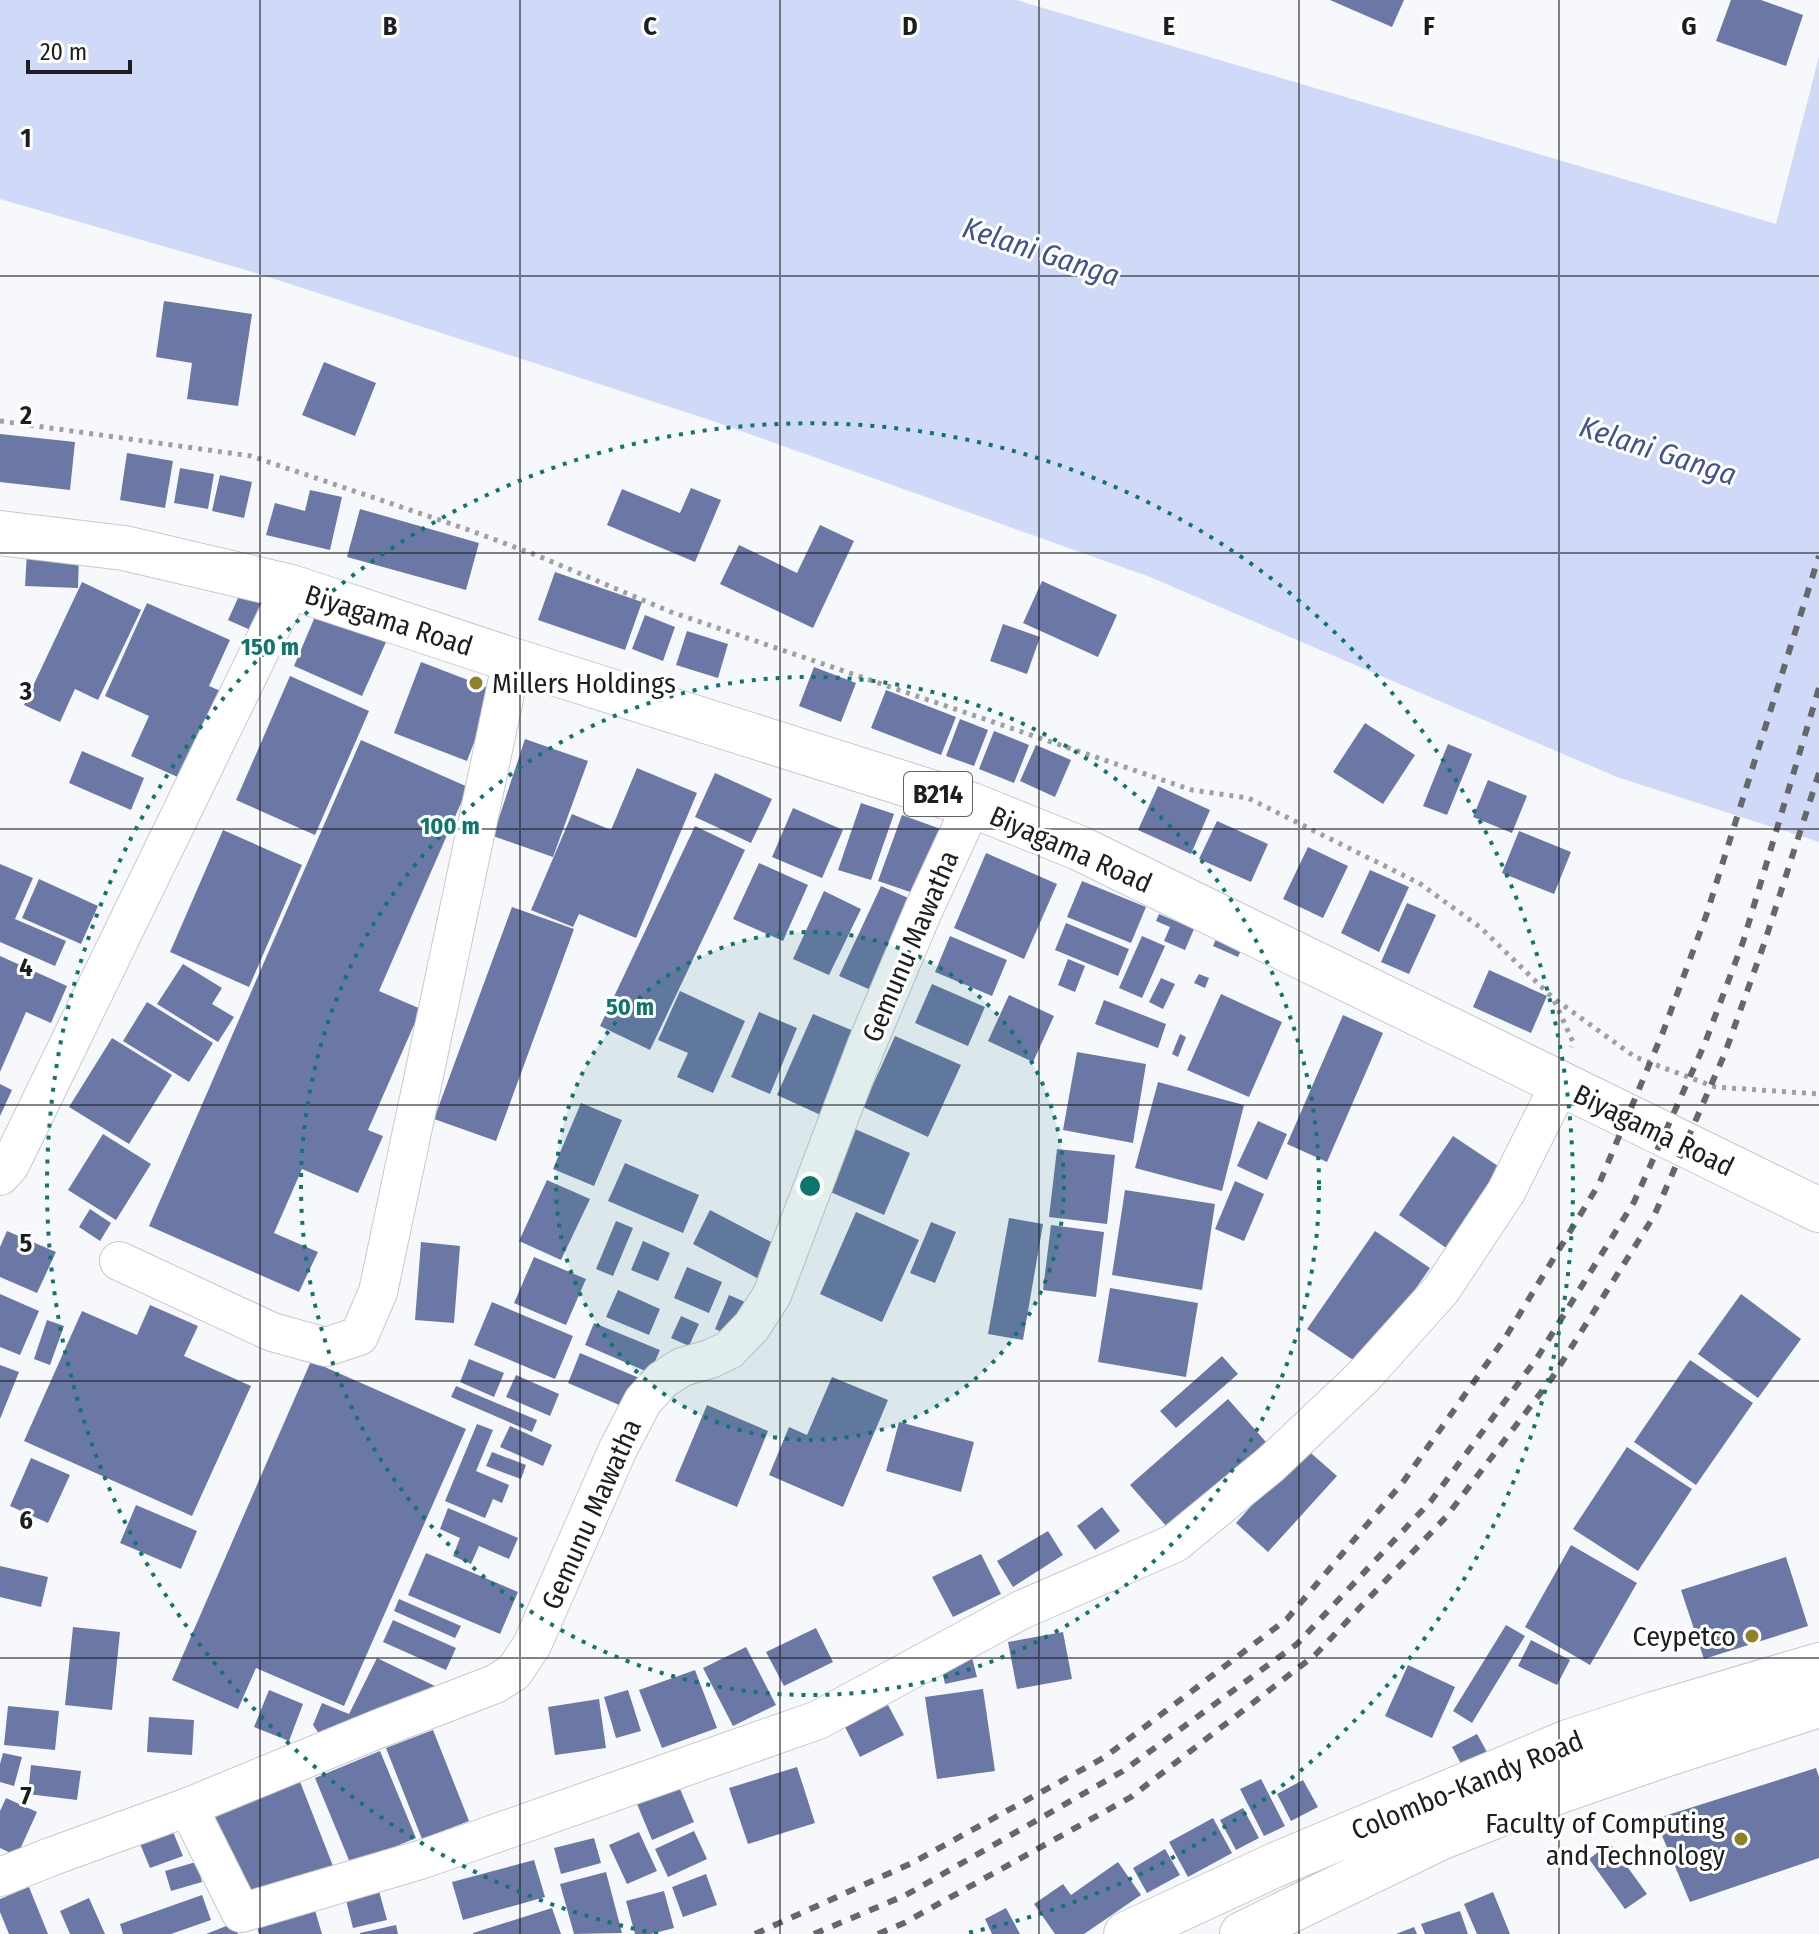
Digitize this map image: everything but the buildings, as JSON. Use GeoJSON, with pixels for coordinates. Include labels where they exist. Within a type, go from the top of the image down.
{"type":"FeatureCollection","features":[{"type":"Feature","properties":{"kind":"main road","name":"Biyagama Road"},"geometry":{"type":"LineString","coordinates":[[0,533],[124,548],[291,587],[972,805],[1079,848],[1819,1210]]}},
{"type":"Feature","properties":{"kind":"main road","name":"Colombo-Kandy Road"},"geometry":{"type":"LineString","coordinates":[[1155,1928],[1275,1865],[1568,1742],[1819,1665]]}},
{"type":"Feature","properties":{"kind":"main road","name":"Colombo-Kandy Road"},"geometry":{"type":"LineString","coordinates":[[1242,1934],[1442,1837],[1575,1786],[1819,1705]]}},
{"type":"Feature","properties":{"kind":"street"},"geometry":{"type":"LineString","coordinates":[[0,1176],[10,1165],[291,587]]}},
{"type":"Feature","properties":{"kind":"street"},"geometry":{"type":"LineString","coordinates":[[119,1261],[272,1332],[326,1347],[359,1336],[378,1292],[512,660]]}},
{"type":"Feature","properties":{"kind":"street","name":"Gemunu Mawatha"},"geometry":{"type":"LineString","coordinates":[[0,1877],[188,1807],[495,1684],[514,1672],[532,1645],[618,1449],[643,1401],[662,1380],[682,1367],[729,1350],[752,1326],[772,1295],[867,1044],[972,805]]}},
{"type":"Feature","properties":{"kind":"street"},"geometry":{"type":"LineString","coordinates":[[188,1807],[241,1913],[423,1859],[818,1720],[1021,1610],[1175,1543],[1271,1464],[1363,1377],[1441,1290],[1506,1192],[1560,1084]]}},
{"type":"Feature","properties":{"kind":"path"},"geometry":{"type":"LineString","coordinates":[[0,421],[251,456],[466,529],[686,617],[1192,790],[1248,798],[1419,883],[1481,928],[1553,998],[1635,1057],[1715,1087],[1819,1094]]}},
{"type":"Feature","properties":{"kind":"path"},"geometry":{"type":"LineString","coordinates":[[1553,998],[1573,1042],[1560,1084]]}},
{"type":"Feature","properties":{"kind":"water","name":"Kelani Ganga"},"geometry":{"type":"Polygon","coordinates":[[[0,0],[1016,0],[1776,224],[1819,56],[1819,842],[1617,777],[1150,577],[710,420],[256,273],[0,199],[0,0]]]}},
{"type":"Feature","properties":{"kind":"railway"},"geometry":{"type":"LineString","coordinates":[[755,1934],[912,1863],[1105,1757],[1287,1619],[1403,1482],[1505,1338],[1599,1184],[1663,1032],[1706,916],[1819,556]]}},
{"type":"Feature","properties":{"kind":"railway"},"geometry":{"type":"LineString","coordinates":[[814,1934],[906,1895],[1123,1771],[1297,1644],[1431,1501],[1537,1358],[1634,1202],[1705,1043],[1743,942],[1819,688]]}},
{"type":"Feature","properties":{"kind":"railway"},"geometry":{"type":"LineString","coordinates":[[878,1934],[904,1923],[1131,1797],[1315,1655],[1446,1517],[1552,1378],[1654,1216],[1725,1053],[1819,773]]}},
{"type":"Feature","properties":{"kind":"place","name":"Millers Holdings"},"geometry":{"type":"Point","coordinates":[476,683]}},
{"type":"Feature","properties":{"kind":"place","name":"Ceypetco"},"geometry":{"type":"Point","coordinates":[1752,1636]}},
{"type":"Feature","properties":{"kind":"place","name":"Faculty of Computing and Technology"},"geometry":{"type":"Point","coordinates":[1741,1839]}}]}
